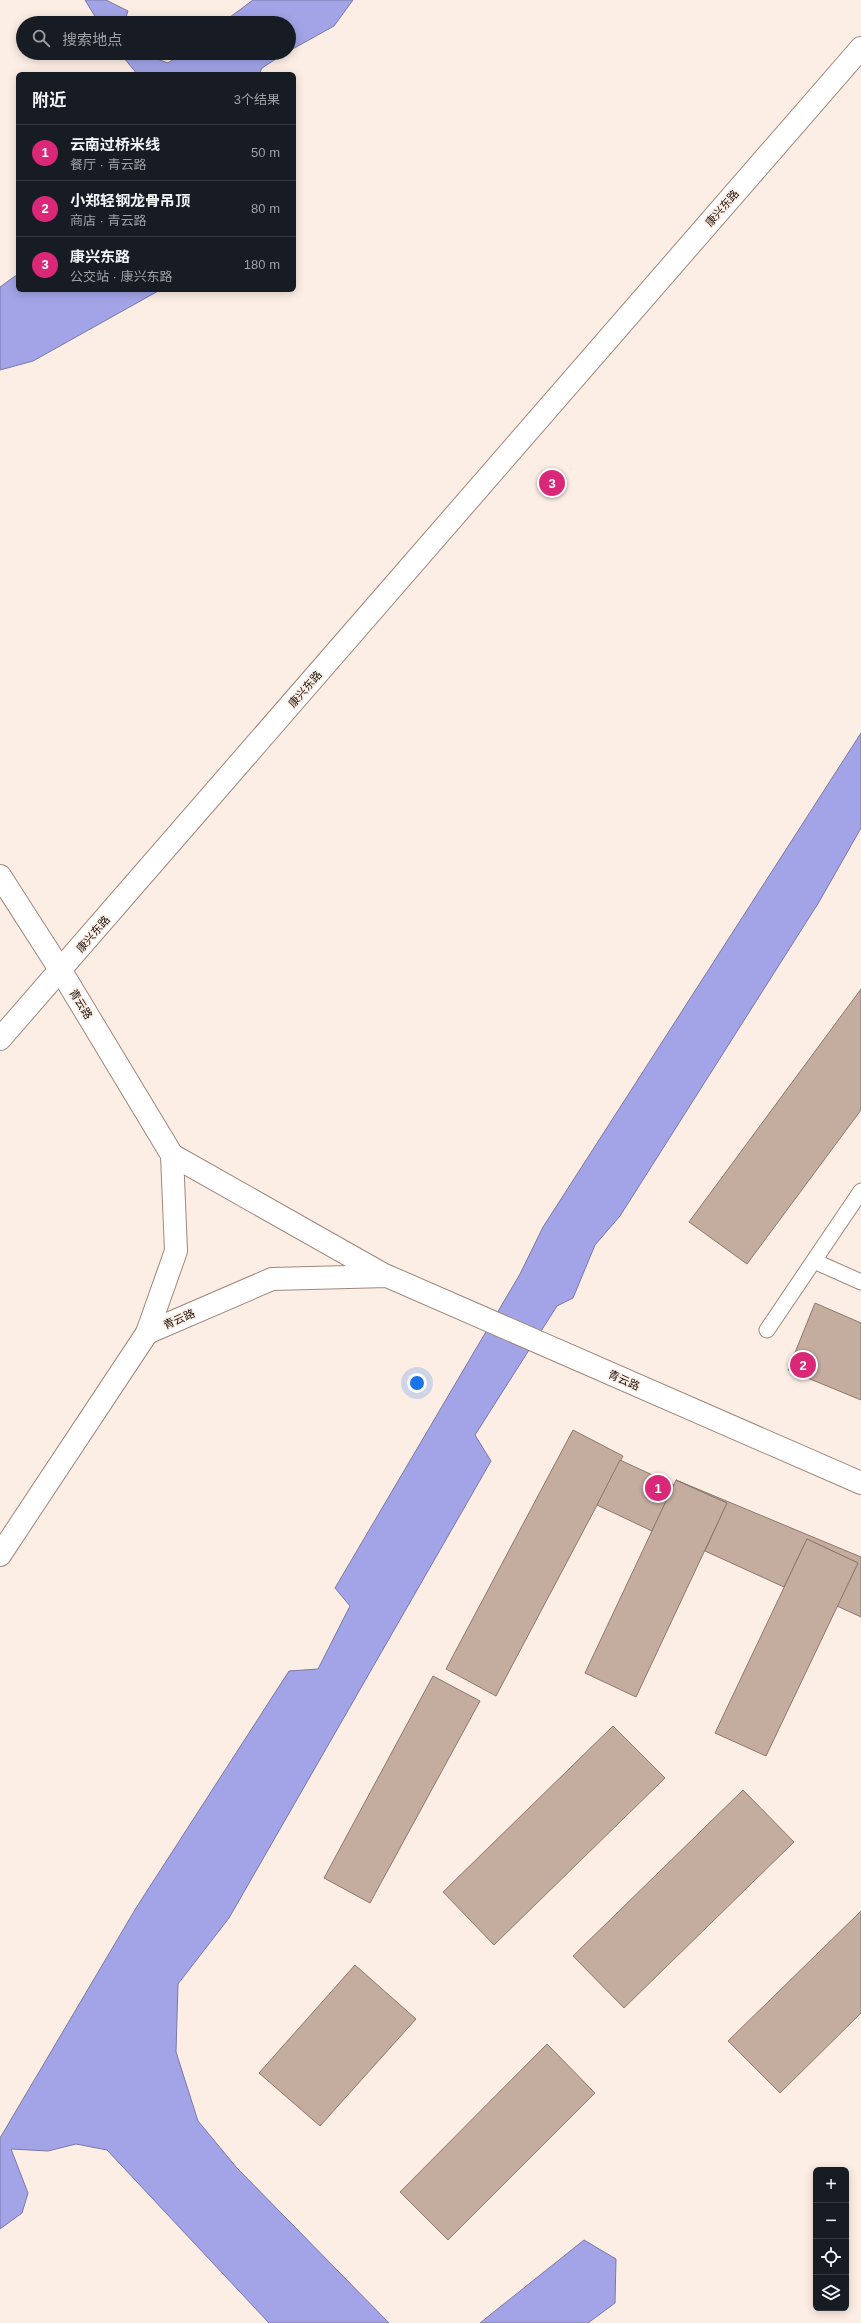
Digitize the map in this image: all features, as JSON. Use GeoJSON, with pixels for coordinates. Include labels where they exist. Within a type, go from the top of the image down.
{"type":"FeatureCollection","features":[{"type":"Feature","properties":{"kind":"street","name":"康兴东路"},"geometry":{"type":"LineString","coordinates":[[0,1039],[61,971],[861,48]]}},
{"type":"Feature","properties":{"kind":"street","name":"青云路"},"geometry":{"type":"LineString","coordinates":[[0,876],[61,971],[172,1155],[176,1250],[147,1333]]}},
{"type":"Feature","properties":{"kind":"street","name":"青云路"},"geometry":{"type":"LineString","coordinates":[[172,1155],[387,1276],[861,1484]]}},
{"type":"Feature","properties":{"kind":"street","name":"青云路"},"geometry":{"type":"LineString","coordinates":[[147,1333],[272,1279],[387,1276]]}},
{"type":"Feature","properties":{"kind":"street"},"geometry":{"type":"LineString","coordinates":[[0,1555],[147,1333]]}},
{"type":"Feature","properties":{"kind":"lane"},"geometry":{"type":"LineString","coordinates":[[768,1330],[861,1192]]}},
{"type":"Feature","properties":{"kind":"lane"},"geometry":{"type":"LineString","coordinates":[[814,1261],[861,1282]]}},
{"type":"Feature","properties":{"kind":"water"},"geometry":{"type":"Polygon","coordinates":[[[85,0],[106,0],[128,11],[126,16],[95,16],[85,0]]]}},
{"type":"Feature","properties":{"kind":"water"},"geometry":{"type":"Polygon","coordinates":[[[253,0],[353,0],[334,26],[296,47],[296,16],[231,16],[253,0]]]}},
{"type":"Feature","properties":{"kind":"water"},"geometry":{"type":"Polygon","coordinates":[[[126,60],[160,60],[168,63],[172,60],[274,60],[262,68],[260,72],[135,72],[126,60]]]}},
{"type":"Feature","properties":{"kind":"water"},"geometry":{"type":"Polygon","coordinates":[[[16,275],[16,292],[156,292],[33,361],[0,370],[0,287],[16,275]]]}},
{"type":"Feature","properties":{"kind":"water"},"geometry":{"type":"Polygon","coordinates":[[[861,733],[861,828],[819,902],[620,1216],[595,1245],[573,1298],[557,1306],[475,1435],[491,1461],[229,1918],[178,1984],[176,2052],[198,2121],[237,2168],[389,2323],[269,2323],[107,2150],[76,2144],[48,2151],[11,2149],[28,2193],[22,2213],[0,2229],[0,2138],[136,1908],[289,1671],[318,1669],[350,1606],[335,1588],[520,1274],[543,1227],[861,733]]]}},
{"type":"Feature","properties":{"kind":"water"},"geometry":{"type":"Polygon","coordinates":[[[584,2240],[616,2259],[615,2303],[588,2323],[480,2323],[584,2240]]]}},
{"type":"Feature","properties":{"kind":"building"},"geometry":{"type":"Polygon","coordinates":[[[861,989],[861,1110],[747,1264],[689,1222],[861,989]]]}},
{"type":"Feature","properties":{"kind":"building"},"geometry":{"type":"Polygon","coordinates":[[[815,1303],[861,1323],[861,1400],[788,1370],[815,1303]]]}},
{"type":"Feature","properties":{"kind":"building"},"geometry":{"type":"Polygon","coordinates":[[[573,1430],[623,1456],[496,1696],[446,1669],[573,1430]]]}},
{"type":"Feature","properties":{"kind":"building"},"geometry":{"type":"Polygon","coordinates":[[[620,1460],[674,1485],[652,1531],[597,1505],[620,1460]]]}},
{"type":"Feature","properties":{"kind":"building"},"geometry":{"type":"Polygon","coordinates":[[[676,1480],[727,1503],[636,1697],[585,1673],[676,1480]]]}},
{"type":"Feature","properties":{"kind":"building"},"geometry":{"type":"Polygon","coordinates":[[[676,1480],[861,1557],[861,1617],[837,1606],[858,1563],[807,1539],[784,1587],[705,1551],[727,1503],[676,1480]]]}},
{"type":"Feature","properties":{"kind":"building"},"geometry":{"type":"Polygon","coordinates":[[[807,1539],[858,1563],[766,1756],[715,1733],[807,1539]]]}},
{"type":"Feature","properties":{"kind":"building"},"geometry":{"type":"Polygon","coordinates":[[[433,1676],[480,1701],[370,1903],[324,1878],[433,1676]]]}},
{"type":"Feature","properties":{"kind":"building"},"geometry":{"type":"Polygon","coordinates":[[[613,1726],[665,1778],[494,1945],[443,1892],[613,1726]]]}},
{"type":"Feature","properties":{"kind":"building"},"geometry":{"type":"Polygon","coordinates":[[[743,1790],[794,1842],[624,2008],[573,1956],[743,1790]]]}},
{"type":"Feature","properties":{"kind":"building"},"geometry":{"type":"Polygon","coordinates":[[[861,1911],[861,2013],[780,2093],[728,2041],[861,1911]]]}},
{"type":"Feature","properties":{"kind":"building"},"geometry":{"type":"Polygon","coordinates":[[[355,1965],[416,2019],[320,2126],[259,2073],[355,1965]]]}},
{"type":"Feature","properties":{"kind":"building"},"geometry":{"type":"Polygon","coordinates":[[[547,2044],[595,2093],[448,2240],[400,2192],[547,2044]]]}},
{"type":"Feature","properties":{"kind":"place","name":"康兴东路"},"geometry":{"type":"Point","coordinates":[552,483]}},
{"type":"Feature","properties":{"kind":"place","name":"小郑轻钢龙骨吊顶"},"geometry":{"type":"Point","coordinates":[803,1365]}},
{"type":"Feature","properties":{"kind":"place","name":"云南过桥米线"},"geometry":{"type":"Point","coordinates":[658,1488]}}]}
